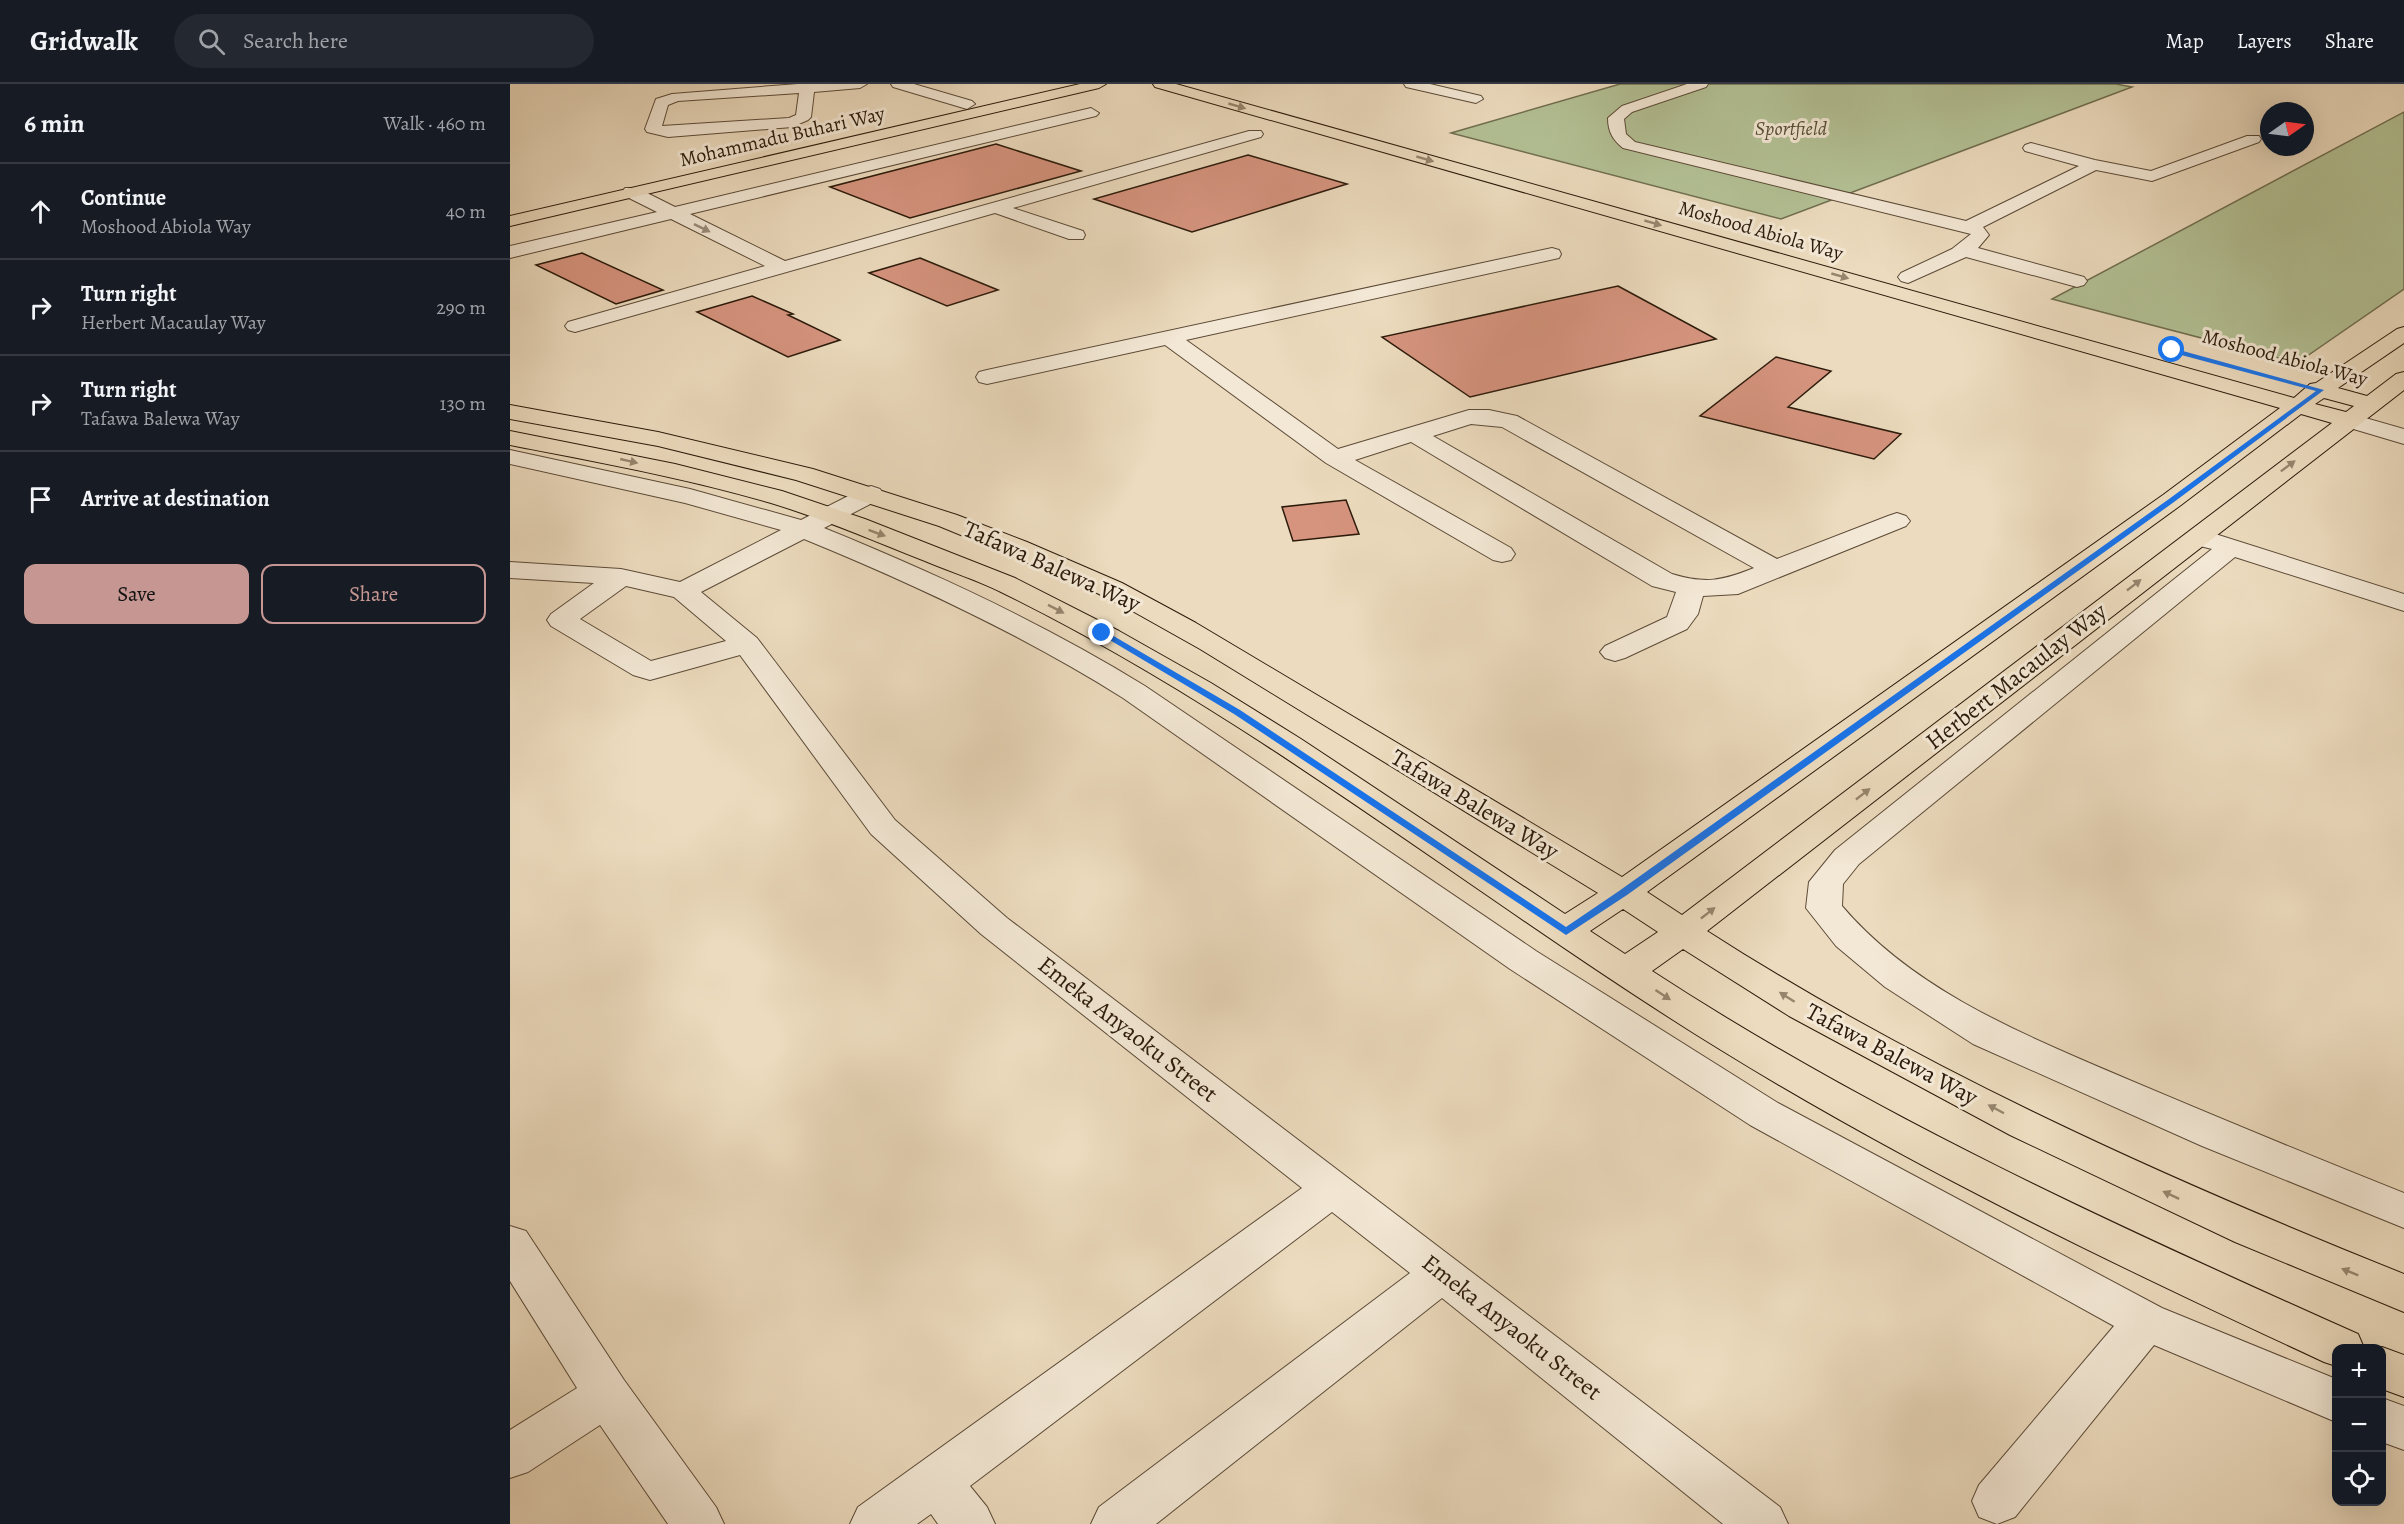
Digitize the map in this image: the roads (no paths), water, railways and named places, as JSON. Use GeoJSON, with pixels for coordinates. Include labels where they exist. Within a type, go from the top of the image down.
{"type":"FeatureCollection","features":[{"type":"Feature","properties":{"kind":"main road","name":"Mohammadu Buhari Way"},"geometry":{"type":"LineString","coordinates":[[510,208],[1053,84]]}},
{"type":"Feature","properties":{"kind":"main road","name":"Mohammadu Buhari Way"},"geometry":{"type":"LineString","coordinates":[[510,221],[1099,84]]}},
{"type":"Feature","properties":{"kind":"main road","name":"Moshood Abiola Way"},"geometry":{"type":"LineString","coordinates":[[1160,84],[1613,212],[2370,412]]}},
{"type":"Feature","properties":{"kind":"main road","name":"Moshood Abiola Way"},"geometry":{"type":"LineString","coordinates":[[1216,84],[2000,303]]}},
{"type":"Feature","properties":{"kind":"main road"},"geometry":{"type":"LineString","coordinates":[[1613,212],[1638,203]]}},
{"type":"Feature","properties":{"kind":"main road","name":"Herbert Macaulay Way"},"geometry":{"type":"LineString","coordinates":[[1566,932],[2172,500],[2305,393],[2404,333]]}},
{"type":"Feature","properties":{"kind":"main road","name":"Herbert Macaulay Way"},"geometry":{"type":"LineString","coordinates":[[1626,971],[1683,932],[2198,536],[2370,412],[2404,379]]}},
{"type":"Feature","properties":{"kind":"main road","name":"Moshood Abiola Way"},"geometry":{"type":"LineString","coordinates":[[2305,393],[2370,412]]}},
{"type":"Feature","properties":{"kind":"main road","name":"Tafawa Balewa Way"},"geometry":{"type":"LineString","coordinates":[[510,412],[603,426],[719,450],[871,494],[962,525],[1090,578],[1178,624],[1623,893],[1800,1006],[2077,1152],[2272,1241],[2404,1294]]}},
{"type":"Feature","properties":{"kind":"main road","name":"Tafawa Balewa Way"},"geometry":{"type":"LineString","coordinates":[[510,438],[628,460],[775,497],[814,521],[1009,586],[1102,633],[1237,712],[1626,971],[1730,1038],[1869,1120],[2109,1243],[2332,1344]]}},
{"type":"Feature","properties":{"kind":"main road"},"geometry":{"type":"LineString","coordinates":[[2386,1369],[2404,1377]]}},
{"type":"Feature","properties":{"kind":"street"},"geometry":{"type":"LineString","coordinates":[[807,88],[803,117],[792,122],[759,108],[709,112],[759,108],[783,87],[807,88],[860,84]]}},
{"type":"Feature","properties":{"kind":"street"},"geometry":{"type":"LineString","coordinates":[[898,84],[967,104]]}},
{"type":"Feature","properties":{"kind":"street"},"geometry":{"type":"LineString","coordinates":[[1411,84],[1476,99]]}},
{"type":"Feature","properties":{"kind":"street"},"geometry":{"type":"LineString","coordinates":[[1701,84],[1627,109],[1616,118],[1615,129],[1618,137],[1629,145],[1978,231],[1980,235],[1978,241],[1908,277]]}},
{"type":"Feature","properties":{"kind":"street"},"geometry":{"type":"LineString","coordinates":[[510,252],[1091,113]]}},
{"type":"Feature","properties":{"kind":"street"},"geometry":{"type":"LineString","coordinates":[[575,326],[1255,134]]}},
{"type":"Feature","properties":{"kind":"street"},"geometry":{"type":"LineString","coordinates":[[2031,148],[2094,165],[2152,176],[2253,139]]}},
{"type":"Feature","properties":{"kind":"street"},"geometry":{"type":"LineString","coordinates":[[1968,227],[2094,165]]}},
{"type":"Feature","properties":{"kind":"street"},"geometry":{"type":"LineString","coordinates":[[655,187],[806,260]]}},
{"type":"Feature","properties":{"kind":"street"},"geometry":{"type":"LineString","coordinates":[[631,192],[782,267]]}},
{"type":"Feature","properties":{"kind":"street"},"geometry":{"type":"LineString","coordinates":[[994,207],[1076,235]]}},
{"type":"Feature","properties":{"kind":"street"},"geometry":{"type":"LineString","coordinates":[[1963,250],[2077,281]]}},
{"type":"Feature","properties":{"kind":"street"},"geometry":{"type":"LineString","coordinates":[[987,377],[1552,254]]}},
{"type":"Feature","properties":{"kind":"street"},"geometry":{"type":"LineString","coordinates":[[1169,338],[1335,458],[1502,554]]}},
{"type":"Feature","properties":{"kind":"street"},"geometry":{"type":"LineString","coordinates":[[2370,412],[2404,438]]}},
{"type":"Feature","properties":{"kind":"street"},"geometry":{"type":"LineString","coordinates":[[1335,458],[1470,417],[1489,417],[1509,422],[1777,570]]}},
{"type":"Feature","properties":{"kind":"street"},"geometry":{"type":"LineString","coordinates":[[1413,434],[1662,580],[1691,588],[1728,588],[1897,521]]}},
{"type":"Feature","properties":{"kind":"street"},"geometry":{"type":"LineString","coordinates":[[510,457],[690,497],[814,521],[897,567],[1073,654],[1153,705],[1523,960],[1764,1114],[2146,1321],[2332,1399]]}},
{"type":"Feature","properties":{"kind":"street"},"geometry":{"type":"LineString","coordinates":[[683,591],[814,521],[871,494]]}},
{"type":"Feature","properties":{"kind":"street"},"geometry":{"type":"LineString","coordinates":[[2198,536],[2404,603]]}},
{"type":"Feature","properties":{"kind":"street"},"geometry":{"type":"LineString","coordinates":[[2231,547],[1847,857],[1826,882],[1824,908],[1849,938],[1898,978],[1987,1034],[2217,1135],[2404,1211]]}},
{"type":"Feature","properties":{"kind":"street","name":"Emeka Anyaoku Street"},"geometry":{"type":"LineString","coordinates":[[510,570],[621,577],[683,591],[747,644],[883,827],[994,926],[1443,1273],[1762,1524]]}},
{"type":"Feature","properties":{"kind":"street"},"geometry":{"type":"LineString","coordinates":[[621,577],[561,620],[643,669],[650,670],[747,644]]}},
{"type":"Feature","properties":{"kind":"street"},"geometry":{"type":"LineString","coordinates":[[1615,652],[1677,623],[1684,614],[1691,588]]}},
{"type":"Feature","properties":{"kind":"street"},"geometry":{"type":"LineString","coordinates":[[876,1524],[1333,1188]]}},
{"type":"Feature","properties":{"kind":"street"},"geometry":{"type":"LineString","coordinates":[[510,1244],[607,1395],[698,1524]]}},
{"type":"Feature","properties":{"kind":"street"},"geometry":{"type":"LineString","coordinates":[[1117,1524],[1443,1273]]}},
{"type":"Feature","properties":{"kind":"street"},"geometry":{"type":"LineString","coordinates":[[1996,1502],[2146,1321]]}},
{"type":"Feature","properties":{"kind":"street"},"geometry":{"type":"LineString","coordinates":[[510,1455],[607,1395]]}},
{"type":"Feature","properties":{"kind":"street"},"geometry":{"type":"LineString","coordinates":[[2386,1421],[2404,1429]]}},
{"type":"Feature","properties":{"kind":"street"},"geometry":{"type":"LineString","coordinates":[[936,1482],[969,1524]]}},
{"type":"Feature","properties":{"kind":"park label","name":"Sportfield"},"geometry":{"type":"Point","coordinates":[1791,128]}}]}
